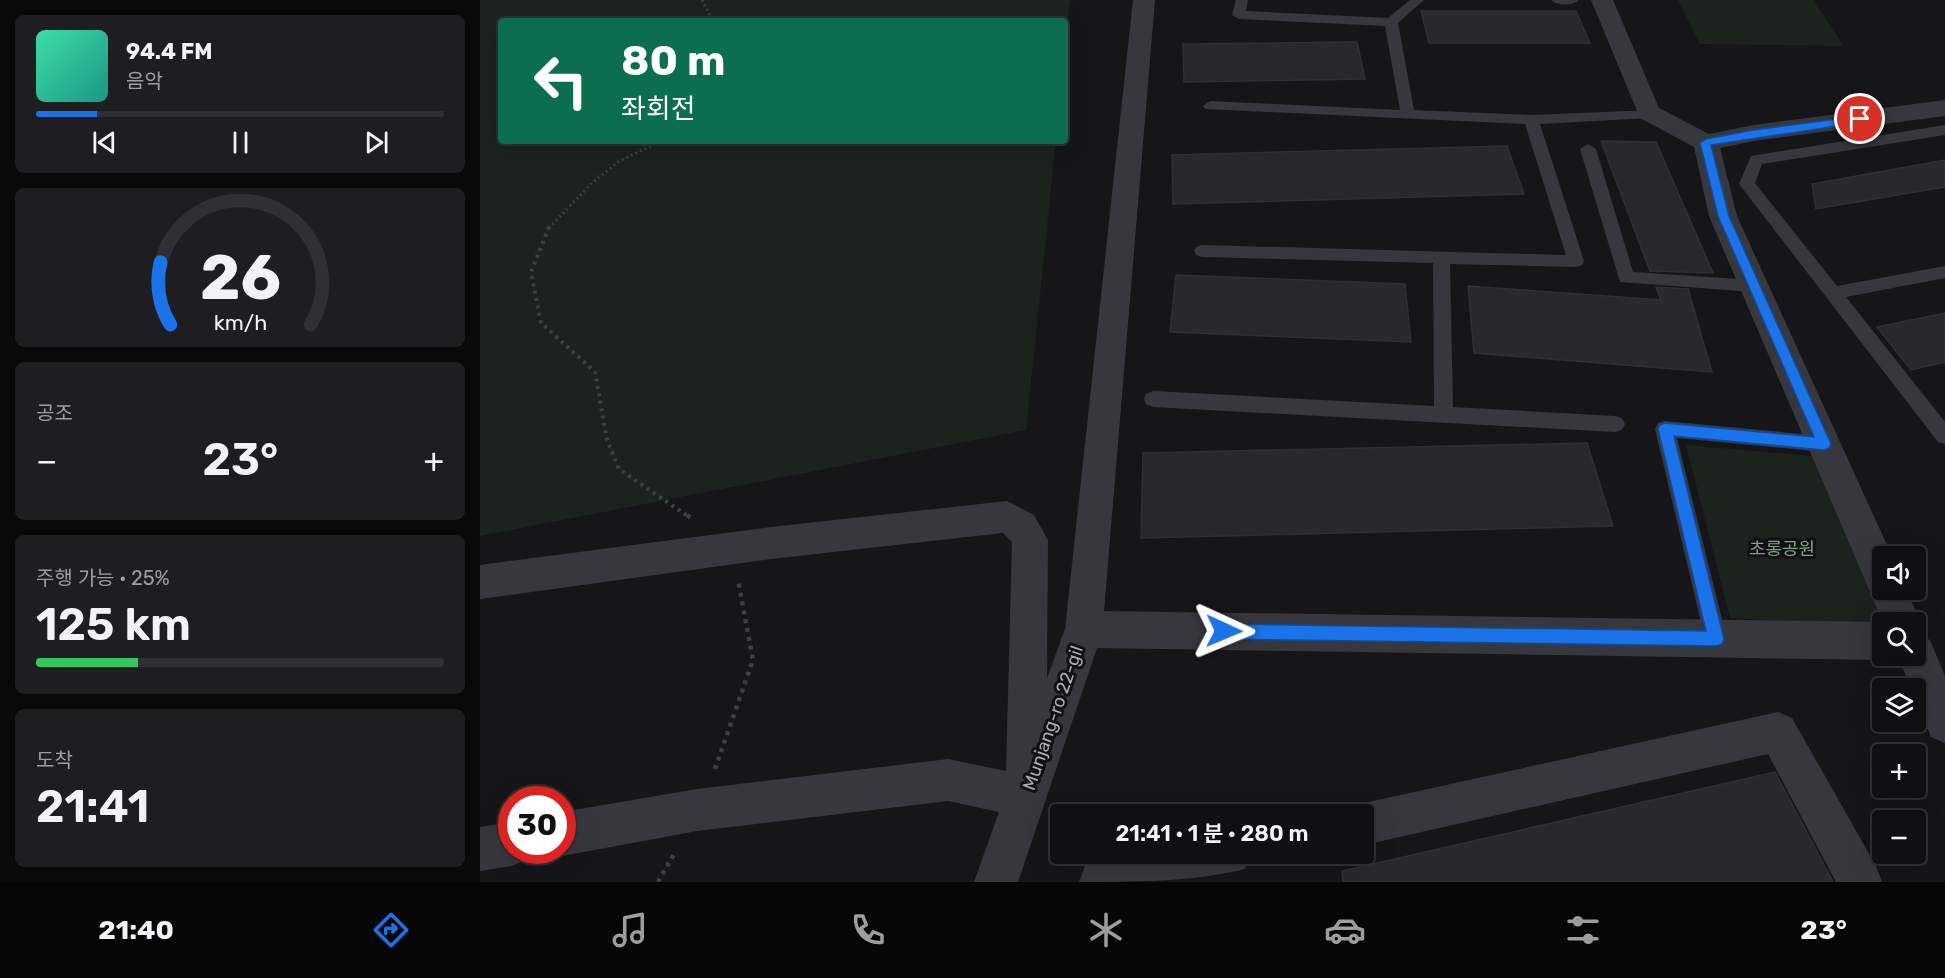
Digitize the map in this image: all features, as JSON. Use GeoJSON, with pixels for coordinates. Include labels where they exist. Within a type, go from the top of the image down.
{"type":"FeatureCollection","features":[{"type":"Feature","properties":{"kind":"street"},"geometry":{"type":"LineString","coordinates":[[1084,629],[1144,0]]}},
{"type":"Feature","properties":{"kind":"street"},"geometry":{"type":"LineString","coordinates":[[1602,0],[1649,113],[1706,143],[1754,134],[1945,108]]}},
{"type":"Feature","properties":{"kind":"street"},"geometry":{"type":"LineString","coordinates":[[1706,143],[1723,216],[1872,553]]}},
{"type":"Feature","properties":{"kind":"street"},"geometry":{"type":"LineString","coordinates":[[480,582],[721,550],[1007,517],[1022,526],[1030,540],[1026,796],[948,780],[697,810],[576,832]]}},
{"type":"Feature","properties":{"kind":"street","name":"Munjang-ro 22-gil"},"geometry":{"type":"LineString","coordinates":[[996,882],[1084,629],[1872,641]]}},
{"type":"Feature","properties":{"kind":"street"},"geometry":{"type":"LineString","coordinates":[[1921,666],[1945,723]]}},
{"type":"Feature","properties":{"kind":"street"},"geometry":{"type":"LineString","coordinates":[[1374,822],[1778,732],[1860,882]]}},
{"type":"Feature","properties":{"kind":"street"},"geometry":{"type":"LineString","coordinates":[[480,849],[498,846]]}},
{"type":"Feature","properties":{"kind":"street"},"geometry":{"type":"LineString","coordinates":[[1101,882],[1184,864]]}},
{"type":"Feature","properties":{"kind":"lane"},"geometry":{"type":"LineString","coordinates":[[1242,0],[1239,15],[1391,22],[1418,0]]}},
{"type":"Feature","properties":{"kind":"lane"},"geometry":{"type":"LineString","coordinates":[[1557,0],[1573,0]]}},
{"type":"Feature","properties":{"kind":"lane"},"geometry":{"type":"LineString","coordinates":[[1391,22],[1408,115]]}},
{"type":"Feature","properties":{"kind":"lane"},"geometry":{"type":"LineString","coordinates":[[1210,106],[1531,120],[1649,113]]}},
{"type":"Feature","properties":{"kind":"lane"},"geometry":{"type":"LineString","coordinates":[[1202,251],[1576,261],[1531,120]]}},
{"type":"Feature","properties":{"kind":"lane"},"geometry":{"type":"LineString","coordinates":[[1945,130],[1756,160],[1747,184],[1945,436]]}},
{"type":"Feature","properties":{"kind":"lane"},"geometry":{"type":"LineString","coordinates":[[1588,149],[1626,278],[1754,286]]}},
{"type":"Feature","properties":{"kind":"lane"},"geometry":{"type":"LineString","coordinates":[[1442,258],[1444,415]]}},
{"type":"Feature","properties":{"kind":"lane"},"geometry":{"type":"LineString","coordinates":[[1832,292],[1945,272]]}},
{"type":"Feature","properties":{"kind":"lane"},"geometry":{"type":"LineString","coordinates":[[1153,399],[1615,424]]}},
{"type":"Feature","properties":{"kind":"lane"},"geometry":{"type":"LineString","coordinates":[[1716,639],[1665,429],[1824,444]]}},
{"type":"Feature","properties":{"kind":"path"},"geometry":{"type":"LineString","coordinates":[[702,0],[711,18]]}},
{"type":"Feature","properties":{"kind":"path"},"geometry":{"type":"LineString","coordinates":[[655,144],[618,162],[592,183],[550,225],[531,272],[541,323],[594,372],[607,440],[619,469],[691,516],[735,566],[747,617],[753,660],[726,742],[697,810],[658,882]]}},
{"type":"Feature","properties":{"kind":"green space"},"geometry":{"type":"Polygon","coordinates":[[[480,0],[1070,0],[1068,20],[1068,18],[498,18],[498,144],[1056,144],[1026,430],[480,536],[480,0]]]}},
{"type":"Feature","properties":{"kind":"green space"},"geometry":{"type":"Polygon","coordinates":[[[1678,0],[1813,0],[1844,46],[1700,44],[1678,0]]]}},
{"type":"Feature","properties":{"kind":"green space","name":"초롱공원"},"geometry":{"type":"Polygon","coordinates":[[[1686,445],[1813,456],[1872,588],[1872,600],[1877,600],[1883,612],[1872,612],[1872,625],[1730,618],[1686,445]]]}},
{"type":"Feature","properties":{"kind":"building"},"geometry":{"type":"Polygon","coordinates":[[[1421,11],[1576,11],[1590,43],[1429,43],[1421,11]]]}},
{"type":"Feature","properties":{"kind":"building"},"geometry":{"type":"Polygon","coordinates":[[[1357,42],[1365,79],[1184,82],[1183,44],[1357,42]]]}},
{"type":"Feature","properties":{"kind":"building"},"geometry":{"type":"Polygon","coordinates":[[[1601,141],[1656,142],[1713,273],[1650,271],[1601,141]]]}},
{"type":"Feature","properties":{"kind":"building"},"geometry":{"type":"Polygon","coordinates":[[[1507,146],[1524,194],[1173,204],[1172,155],[1507,146]]]}},
{"type":"Feature","properties":{"kind":"building"},"geometry":{"type":"Polygon","coordinates":[[[1945,160],[1945,187],[1816,209],[1812,184],[1945,160]]]}},
{"type":"Feature","properties":{"kind":"building"},"geometry":{"type":"Polygon","coordinates":[[[1176,275],[1405,284],[1411,342],[1170,332],[1176,275]]]}},
{"type":"Feature","properties":{"kind":"building"},"geometry":{"type":"Polygon","coordinates":[[[1468,286],[1661,300],[1656,287],[1688,289],[1712,372],[1474,353],[1468,286]]]}},
{"type":"Feature","properties":{"kind":"building"},"geometry":{"type":"Polygon","coordinates":[[[1945,313],[1945,362],[1911,370],[1877,327],[1945,313]]]}},
{"type":"Feature","properties":{"kind":"building"},"geometry":{"type":"Polygon","coordinates":[[[1587,443],[1613,526],[1141,538],[1143,453],[1587,443]]]}},
{"type":"Feature","properties":{"kind":"building"},"geometry":{"type":"Polygon","coordinates":[[[1775,772],[1833,882],[1343,882],[1342,871],[1775,772]]]}},
{"type":"Feature","properties":{"kind":"route"},"geometry":{"type":"LineString","coordinates":[[1224,631],[1716,639],[1665,429],[1824,444],[1723,216],[1706,143],[1860,119]]}}]}
